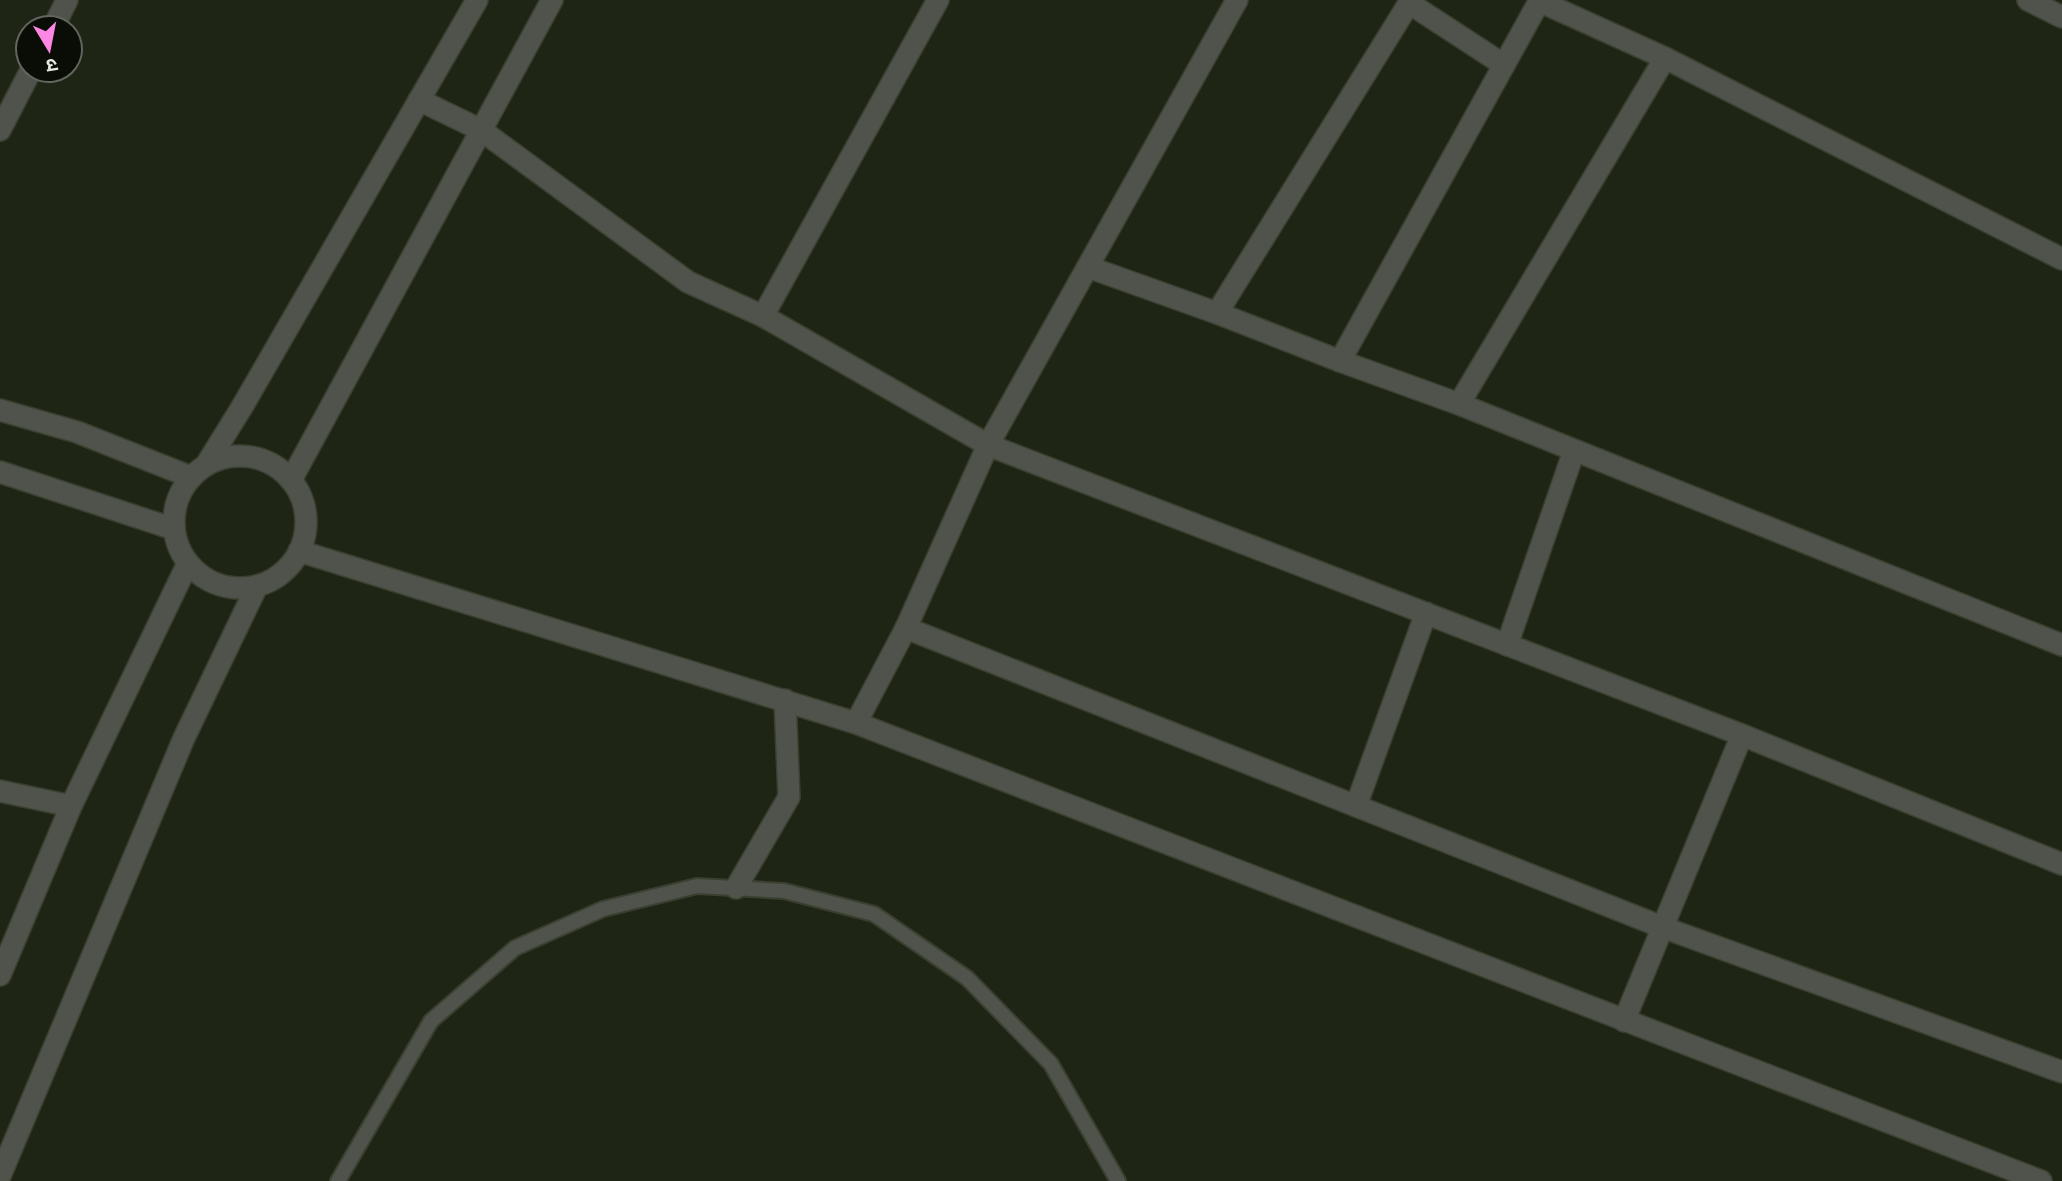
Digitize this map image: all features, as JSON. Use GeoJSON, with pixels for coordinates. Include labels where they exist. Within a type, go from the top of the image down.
{"type":"FeatureCollection","features":[{"type":"Feature","properties":{"kind":"street"},"geometry":{"type":"LineString","coordinates":[[0,410],[199,471],[223,458],[242,456],[261,459],[291,480],[301,496],[306,515],[305,533],[299,551],[288,566],[274,578],[257,586],[238,588],[219,584],[202,576],[188,563],[178,547],[174,529],[180,492],[199,471],[242,407],[477,0]]}},
{"type":"Feature","properties":{"kind":"street"},"geometry":{"type":"LineString","coordinates":[[291,480],[552,0]]}},
{"type":"Feature","properties":{"kind":"street"},"geometry":{"type":"LineString","coordinates":[[763,316],[938,0]]}},
{"type":"Feature","properties":{"kind":"street"},"geometry":{"type":"LineString","coordinates":[[856,723],[906,628],[988,445],[1237,0]]}},
{"type":"Feature","properties":{"kind":"street"},"geometry":{"type":"LineString","coordinates":[[1340,361],[1539,0],[1665,58],[2062,259]]}},
{"type":"Feature","properties":{"kind":"street"},"geometry":{"type":"LineString","coordinates":[[2028,0],[2062,17]]}},
{"type":"Feature","properties":{"kind":"street"},"geometry":{"type":"LineString","coordinates":[[1217,313],[1410,2],[1504,65]]}},
{"type":"Feature","properties":{"kind":"street"},"geometry":{"type":"LineString","coordinates":[[1459,404],[1665,58]]}},
{"type":"Feature","properties":{"kind":"street"},"geometry":{"type":"LineString","coordinates":[[0,130],[24,84]]}},
{"type":"Feature","properties":{"kind":"street"},"geometry":{"type":"LineString","coordinates":[[419,100],[481,130],[688,282],[763,316],[988,445],[1742,735],[2062,864]]}},
{"type":"Feature","properties":{"kind":"street"},"geometry":{"type":"LineString","coordinates":[[1088,267],[1459,404],[2062,645]]}},
{"type":"Feature","properties":{"kind":"street"},"geometry":{"type":"LineString","coordinates":[[1507,645],[1574,451]]}},
{"type":"Feature","properties":{"kind":"street"},"geometry":{"type":"LineString","coordinates":[[0,472],[174,529]]}},
{"type":"Feature","properties":{"kind":"street"},"geometry":{"type":"LineString","coordinates":[[299,551],[856,723],[2041,1181]]}},
{"type":"Feature","properties":{"kind":"street"},"geometry":{"type":"LineString","coordinates":[[0,975],[71,806],[188,563]]}},
{"type":"Feature","properties":{"kind":"street"},"geometry":{"type":"LineString","coordinates":[[0,1176],[184,737],[257,586]]}},
{"type":"Feature","properties":{"kind":"street"},"geometry":{"type":"LineString","coordinates":[[1356,806],[1426,613]]}},
{"type":"Feature","properties":{"kind":"street"},"geometry":{"type":"LineString","coordinates":[[906,628],[1662,927],[2062,1072]]}},
{"type":"Feature","properties":{"kind":"street"},"geometry":{"type":"LineString","coordinates":[[736,888],[789,797],[785,700]]}},
{"type":"Feature","properties":{"kind":"street"},"geometry":{"type":"LineString","coordinates":[[1624,1021],[1742,735]]}},
{"type":"Feature","properties":{"kind":"street"},"geometry":{"type":"LineString","coordinates":[[0,791],[71,806]]}},
{"type":"Feature","properties":{"kind":"lane"},"geometry":{"type":"LineString","coordinates":[[338,1181],[431,1021],[515,948],[603,909],[697,886],[784,891],[874,914],[967,978],[1052,1064],[1118,1181]]}}]}
